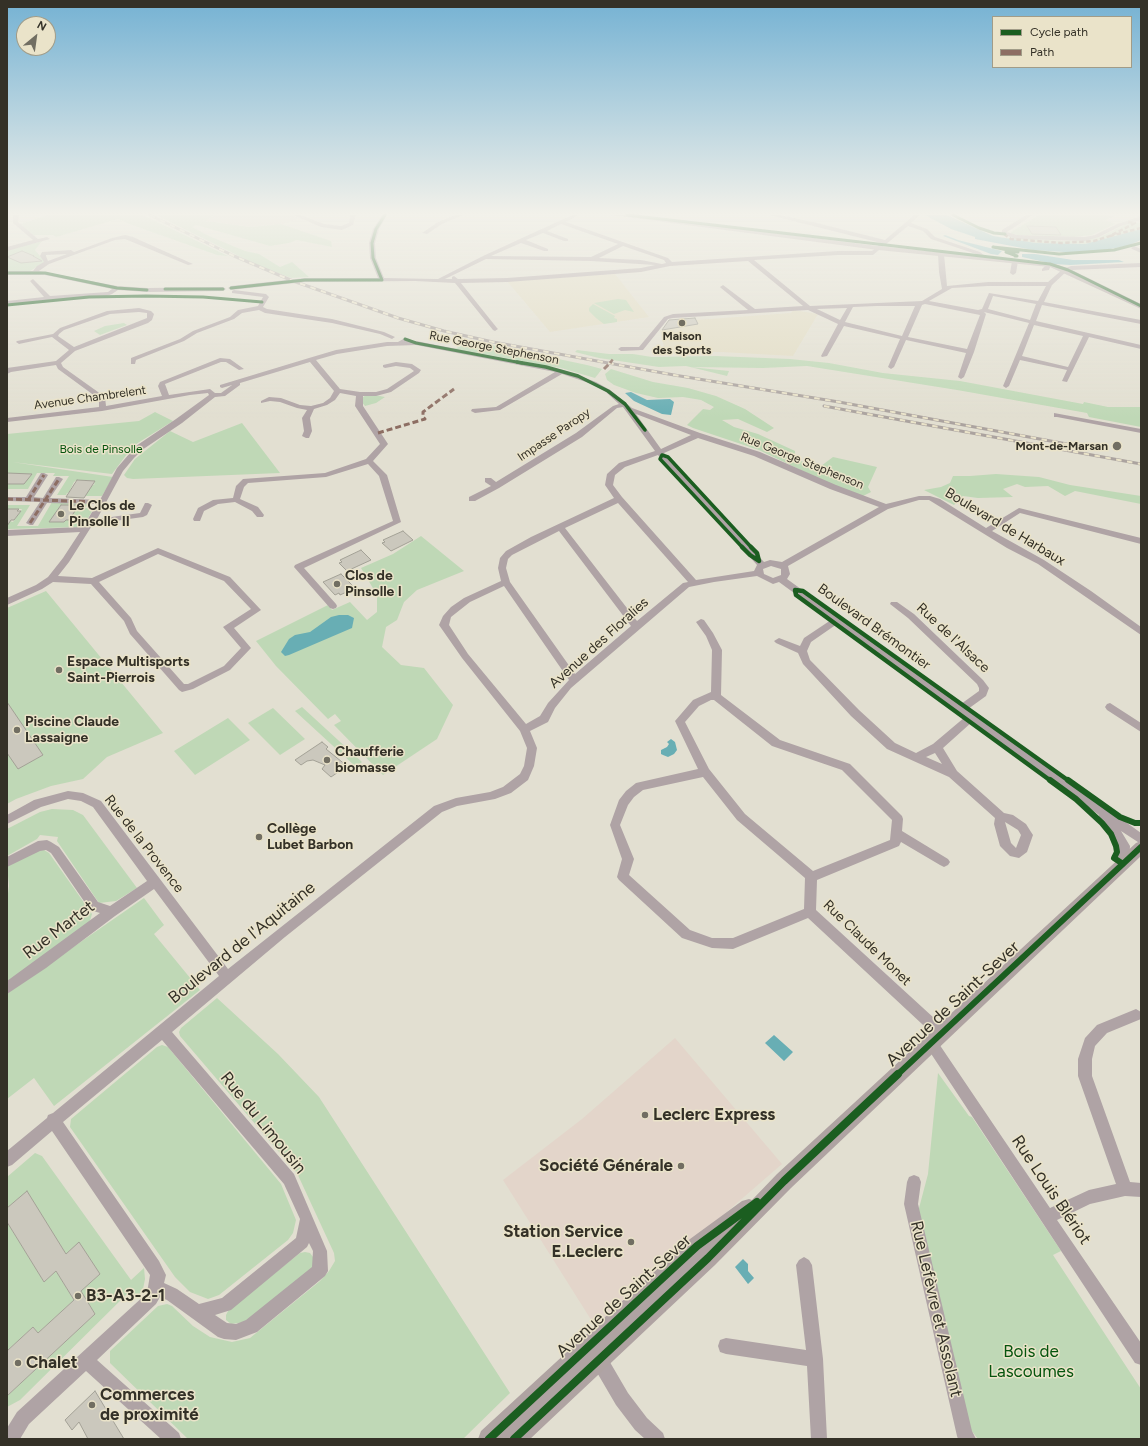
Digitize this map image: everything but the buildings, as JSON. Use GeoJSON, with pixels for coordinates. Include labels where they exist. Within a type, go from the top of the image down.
{"type":"FeatureCollection","features":[{"type":"Feature","properties":{"kind":"main road"},"geometry":{"type":"LineString","coordinates":[[1094,282],[1141,307]]}},
{"type":"Feature","properties":{"kind":"main road","name":"Avenue de Saint-Sever"},"geometry":{"type":"LineString","coordinates":[[514,1439],[708,1258],[784,1181],[1141,846]]}},
{"type":"Feature","properties":{"kind":"main road","name":"Avenue de Saint-Sever"},"geometry":{"type":"LineString","coordinates":[[489,1439],[697,1246],[784,1181]]}},
{"type":"Feature","properties":{"kind":"street"},"geometry":{"type":"LineString","coordinates":[[34,282],[48,298]]}},
{"type":"Feature","properties":{"kind":"street"},"geometry":{"type":"LineString","coordinates":[[92,282],[117,288],[235,290],[288,282]]}},
{"type":"Feature","properties":{"kind":"street"},"geometry":{"type":"LineString","coordinates":[[458,282],[495,329]]}},
{"type":"Feature","properties":{"kind":"street"},"geometry":{"type":"LineString","coordinates":[[778,282],[809,308],[842,323],[857,328],[970,352]]}},
{"type":"Feature","properties":{"kind":"street"},"geometry":{"type":"LineString","coordinates":[[944,282],[945,288]]}},
{"type":"Feature","properties":{"kind":"street"},"geometry":{"type":"LineString","coordinates":[[891,367],[919,304],[945,288],[950,286],[988,284],[1050,284],[1040,303],[1006,386]]}},
{"type":"Feature","properties":{"kind":"street"},"geometry":{"type":"LineString","coordinates":[[723,287],[753,311]]}},
{"type":"Feature","properties":{"kind":"street"},"geometry":{"type":"LineString","coordinates":[[7,303],[104,294],[110,293],[117,288]]}},
{"type":"Feature","properties":{"kind":"street"},"geometry":{"type":"LineString","coordinates":[[235,290],[264,295],[266,297],[260,308]]}},
{"type":"Feature","properties":{"kind":"street"},"geometry":{"type":"LineString","coordinates":[[961,377],[991,294],[1141,322]]}},
{"type":"Feature","properties":{"kind":"street"},"geometry":{"type":"LineString","coordinates":[[621,349],[641,349],[666,318],[673,316],[809,308],[916,304],[924,302],[984,312],[1141,347]]}},
{"type":"Feature","properties":{"kind":"street"},"geometry":{"type":"LineString","coordinates":[[824,356],[851,306]]}},
{"type":"Feature","properties":{"kind":"street"},"geometry":{"type":"LineString","coordinates":[[133,363],[133,360],[182,340],[194,332],[232,318],[240,311],[260,308],[269,312],[332,321],[382,333],[391,340]]}},
{"type":"Feature","properties":{"kind":"street"},"geometry":{"type":"LineString","coordinates":[[7,372],[8,370],[58,363],[72,350],[146,322],[150,319],[151,314],[149,312],[139,310],[109,312],[62,329],[55,335],[19,342]]}},
{"type":"Feature","properties":{"kind":"street"},"geometry":{"type":"LineString","coordinates":[[55,335],[57,339],[72,350]]}},
{"type":"Feature","properties":{"kind":"street"},"geometry":{"type":"LineString","coordinates":[[1065,381],[1069,369],[1088,335]]}},
{"type":"Feature","properties":{"kind":"street","name":"Rue George Stephenson"},"geometry":{"type":"LineString","coordinates":[[391,340],[416,343],[561,371],[594,383],[608,391],[628,407],[697,435],[757,454],[833,487],[885,507]]}},
{"type":"Feature","properties":{"kind":"street","name":"Avenue Chambrelent"},"geometry":{"type":"LineString","coordinates":[[7,420],[102,409],[175,396],[218,391],[271,371],[311,359],[391,340]]}},
{"type":"Feature","properties":{"kind":"street"},"geometry":{"type":"LineString","coordinates":[[1017,357],[1069,369]]}},
{"type":"Feature","properties":{"kind":"street"},"geometry":{"type":"LineString","coordinates":[[311,359],[338,391],[360,394],[376,394],[389,391],[418,370],[412,366],[396,364],[386,366]]}},
{"type":"Feature","properties":{"kind":"street"},"geometry":{"type":"LineString","coordinates":[[167,398],[161,386],[162,384],[220,360],[228,360],[241,369]]}},
{"type":"Feature","properties":{"kind":"street"},"geometry":{"type":"LineString","coordinates":[[58,363],[60,368],[103,398],[102,409]]}},
{"type":"Feature","properties":{"kind":"street"},"geometry":{"type":"LineString","coordinates":[[475,411],[498,409],[561,371]]}},
{"type":"Feature","properties":{"kind":"street"},"geometry":{"type":"LineString","coordinates":[[7,602],[39,587],[51,579],[66,560],[88,526],[120,470],[130,456],[218,391]]}},
{"type":"Feature","properties":{"kind":"street"},"geometry":{"type":"LineString","coordinates":[[262,402],[275,399],[285,400],[299,407],[312,408],[325,404],[333,399],[338,391]]}},
{"type":"Feature","properties":{"kind":"street"},"geometry":{"type":"LineString","coordinates":[[236,500],[240,486],[246,481],[326,475],[369,461],[384,444],[360,406],[360,394]]}},
{"type":"Feature","properties":{"kind":"street","name":"Impasse Paropy"},"geometry":{"type":"LineString","coordinates":[[472,499],[579,435],[615,407],[628,407]]}},
{"type":"Feature","properties":{"kind":"street"},"geometry":{"type":"LineString","coordinates":[[628,407],[660,453],[761,569],[768,580],[781,579],[786,574],[785,568],[770,563],[761,569]]}},
{"type":"Feature","properties":{"kind":"street"},"geometry":{"type":"LineString","coordinates":[[306,436],[308,431],[306,418],[312,408]]}},
{"type":"Feature","properties":{"kind":"street"},"geometry":{"type":"LineString","coordinates":[[1057,415],[1141,431]]}},
{"type":"Feature","properties":{"kind":"street"},"geometry":{"type":"LineString","coordinates":[[694,582],[619,499],[609,485],[610,474],[622,465],[670,449],[697,435]]}},
{"type":"Feature","properties":{"kind":"street"},"geometry":{"type":"LineString","coordinates":[[333,606],[298,567],[397,522],[383,475],[369,461]]}},
{"type":"Feature","properties":{"kind":"street"},"geometry":{"type":"LineString","coordinates":[[28,500],[44,475]]}},
{"type":"Feature","properties":{"kind":"street"},"geometry":{"type":"LineString","coordinates":[[30,523],[59,479]]}},
{"type":"Feature","properties":{"kind":"street"},"geometry":{"type":"LineString","coordinates":[[488,480],[496,486]]}},
{"type":"Feature","properties":{"kind":"street","name":"Boulevard de Harbaux"},"geometry":{"type":"LineString","coordinates":[[782,566],[885,507],[919,498],[930,498],[986,532],[1041,562],[1088,593],[1141,632]]}},
{"type":"Feature","properties":{"kind":"street"},"geometry":{"type":"LineString","coordinates":[[7,499],[102,502]]}},
{"type":"Feature","properties":{"kind":"street"},"geometry":{"type":"LineString","coordinates":[[575,681],[506,582],[502,568],[504,558],[509,553],[534,539],[619,499]]}},
{"type":"Feature","properties":{"kind":"street"},"geometry":{"type":"LineString","coordinates":[[197,519],[201,510],[216,502],[236,500],[256,509],[260,515]]}},
{"type":"Feature","properties":{"kind":"street"},"geometry":{"type":"LineString","coordinates":[[7,532],[88,526],[143,515],[148,505]]}},
{"type":"Feature","properties":{"kind":"street"},"geometry":{"type":"LineString","coordinates":[[986,532],[1019,510],[1141,541]]}},
{"type":"Feature","properties":{"kind":"street"},"geometry":{"type":"LineString","coordinates":[[560,528],[636,627]]}},
{"type":"Feature","properties":{"kind":"street"},"geometry":{"type":"LineString","coordinates":[[51,579],[94,581],[158,550],[227,579],[257,610],[228,627],[246,648],[227,668],[190,687],[182,688],[133,632],[128,620],[94,581]]}},
{"type":"Feature","properties":{"kind":"street","name":"Avenue des Floralies"},"geometry":{"type":"LineString","coordinates":[[524,729],[544,719],[551,706],[575,681],[686,585],[694,582],[761,569]]}},
{"type":"Feature","properties":{"kind":"street","name":"Boulevard Brémontier"},"geometry":{"type":"LineString","coordinates":[[781,579],[1141,839]]}},
{"type":"Feature","properties":{"kind":"street"},"geometry":{"type":"LineString","coordinates":[[506,582],[467,600],[454,609],[447,616],[444,625],[465,656],[524,729]]}},
{"type":"Feature","properties":{"kind":"street","name":"Rue de l'Alsace"},"geometry":{"type":"LineString","coordinates":[[894,604],[911,616],[980,682],[984,688],[983,693],[960,709]]}},
{"type":"Feature","properties":{"kind":"street"},"geometry":{"type":"LineString","coordinates":[[837,620],[807,640],[802,651],[806,662],[881,738],[899,751],[917,757],[953,774],[1001,817]]}},
{"type":"Feature","properties":{"kind":"street"},"geometry":{"type":"LineString","coordinates":[[701,622],[710,635],[717,650],[716,696]]}},
{"type":"Feature","properties":{"kind":"street"},"geometry":{"type":"LineString","coordinates":[[779,640],[802,651]]}},
{"type":"Feature","properties":{"kind":"street"},"geometry":{"type":"LineString","coordinates":[[710,696],[716,696],[776,743],[846,767],[898,819],[895,843],[811,878],[802,866],[741,817],[705,772],[680,721],[696,703],[710,696]]}},
{"type":"Feature","properties":{"kind":"street"},"geometry":{"type":"LineString","coordinates":[[1110,708],[1141,728]]}},
{"type":"Feature","properties":{"kind":"street"},"geometry":{"type":"LineString","coordinates":[[917,757],[937,747],[972,717]]}},
{"type":"Feature","properties":{"kind":"street","name":"Boulevard de l'Aquitaine"},"geometry":{"type":"LineString","coordinates":[[7,1160],[53,1120],[164,1031],[292,924],[438,809],[456,802],[492,796],[517,784],[524,777],[529,766],[532,748],[524,729]]}},
{"type":"Feature","properties":{"kind":"street"},"geometry":{"type":"LineString","coordinates":[[937,747],[953,774]]}},
{"type":"Feature","properties":{"kind":"street"},"geometry":{"type":"LineString","coordinates":[[705,772],[640,786],[622,803],[615,825],[628,859],[623,877],[686,934],[712,943],[733,944],[810,912]]}},
{"type":"Feature","properties":{"kind":"street","name":"Boulevard Brémontier"},"geometry":{"type":"LineString","coordinates":[[1077,793],[1097,811],[1120,837],[1124,846],[1123,864]]}},
{"type":"Feature","properties":{"kind":"street","name":"Rue de la Provence"},"geometry":{"type":"LineString","coordinates":[[7,820],[45,800],[68,795],[83,797],[97,804],[228,978]]}},
{"type":"Feature","properties":{"kind":"street"},"geometry":{"type":"LineString","coordinates":[[896,833],[944,862]]}},
{"type":"Feature","properties":{"kind":"street","name":"Rue Martet"},"geometry":{"type":"LineString","coordinates":[[7,862],[38,846],[47,845],[55,850],[94,906],[111,912]]}},
{"type":"Feature","properties":{"kind":"street","name":"Rue Claude Monet"},"geometry":{"type":"LineString","coordinates":[[811,878],[810,912],[936,1038]]}},
{"type":"Feature","properties":{"kind":"street","name":"Rue Martet"},"geometry":{"type":"LineString","coordinates":[[7,988],[42,964],[111,912],[155,882]]}},
{"type":"Feature","properties":{"kind":"street"},"geometry":{"type":"LineString","coordinates":[[1125,1189],[1085,1076],[1085,1059],[1090,1044],[1102,1029],[1136,1015]]}},
{"type":"Feature","properties":{"kind":"street","name":"Rue du Limousin"},"geometry":{"type":"LineString","coordinates":[[164,1031],[289,1179],[320,1251],[320,1271],[251,1326],[236,1332],[224,1331],[197,1312]]}},
{"type":"Feature","properties":{"kind":"street","name":"Rue Louis Blériot"},"geometry":{"type":"LineString","coordinates":[[936,1038],[1047,1217],[1141,1357]]}},
{"type":"Feature","properties":{"kind":"street"},"geometry":{"type":"LineString","coordinates":[[10,1439],[23,1418],[151,1299],[156,1288],[158,1275],[154,1266],[53,1120]]}},
{"type":"Feature","properties":{"kind":"street","name":"Rue Lefèvre et Assolant"},"geometry":{"type":"LineString","coordinates":[[914,1182],[911,1204],[966,1438]]}},
{"type":"Feature","properties":{"kind":"street"},"geometry":{"type":"LineString","coordinates":[[1047,1217],[1089,1197],[1125,1189],[1141,1190]]}},
{"type":"Feature","properties":{"kind":"street"},"geometry":{"type":"LineString","coordinates":[[156,1288],[172,1294],[197,1312],[226,1305],[302,1242],[307,1219]]}},
{"type":"Feature","properties":{"kind":"street"},"geometry":{"type":"LineString","coordinates":[[804,1265],[814,1359],[819,1439]]}},
{"type":"Feature","properties":{"kind":"street"},"geometry":{"type":"LineString","coordinates":[[597,1338],[598,1360],[622,1399],[641,1424],[657,1439]]}},
{"type":"Feature","properties":{"kind":"street"},"geometry":{"type":"LineString","coordinates":[[726,1346],[814,1359]]}},
{"type":"Feature","properties":{"kind":"street"},"geometry":{"type":"LineString","coordinates":[[86,1360],[173,1439]]}},
{"type":"Feature","properties":{"kind":"shaded area"},"geometry":{"type":"Polygon","coordinates":[[[508,282],[622,282],[649,317],[550,332],[508,282]]]}},
{"type":"Feature","properties":{"kind":"shaded area"},"geometry":{"type":"Polygon","coordinates":[[[793,310],[818,314],[793,356],[721,352],[665,352],[660,330],[699,324],[696,320],[791,313],[793,310]]]}},
{"type":"Feature","properties":{"kind":"shaded area"},"geometry":{"type":"Polygon","coordinates":[[[675,1038],[782,1164],[595,1326],[503,1180],[582,1119],[675,1038]]]}},
{"type":"Feature","properties":{"kind":"green space"},"geometry":{"type":"Polygon","coordinates":[[[618,299],[626,300],[634,312],[625,310],[614,314],[594,303],[618,299]]]}},
{"type":"Feature","properties":{"kind":"green space"},"geometry":{"type":"Polygon","coordinates":[[[593,304],[615,316],[614,318],[617,319],[617,322],[604,324],[596,318],[589,311],[589,308],[593,304]]]}},
{"type":"Feature","properties":{"kind":"green space"},"geometry":{"type":"Polygon","coordinates":[[[124,323],[127,325],[100,335],[94,331],[105,326],[124,323]]]}},
{"type":"Feature","properties":{"kind":"green space"},"geometry":{"type":"Polygon","coordinates":[[[473,341],[602,369],[595,378],[561,368],[454,349],[473,341]]]}},
{"type":"Feature","properties":{"kind":"green space"},"geometry":{"type":"Polygon","coordinates":[[[577,350],[609,354],[633,354],[652,357],[716,356],[790,359],[829,363],[883,373],[960,381],[1083,404],[1084,402],[1108,407],[1141,407],[1141,427],[1089,417],[1087,413],[807,366],[763,368],[691,367],[729,371],[727,376],[686,366],[659,367],[599,358],[575,352],[577,350]]]}},
{"type":"Feature","properties":{"kind":"green space"},"geometry":{"type":"Polygon","coordinates":[[[611,369],[653,382],[688,388],[716,396],[745,409],[774,428],[767,432],[738,419],[722,420],[734,427],[758,434],[795,451],[795,458],[817,469],[833,457],[877,467],[868,487],[871,492],[859,498],[759,450],[693,428],[687,425],[703,409],[710,410],[714,407],[701,400],[683,397],[658,398],[636,393],[614,385],[607,380],[605,374],[611,369]]]}},
{"type":"Feature","properties":{"kind":"green space"},"geometry":{"type":"Polygon","coordinates":[[[366,395],[385,397],[376,403],[365,406],[361,401],[366,395]]]}},
{"type":"Feature","properties":{"kind":"green space","name":"Bois de Pinsolle"},"geometry":{"type":"Polygon","coordinates":[[[155,412],[173,421],[133,446],[112,474],[12,462],[113,477],[102,496],[85,496],[91,486],[95,484],[93,483],[94,481],[77,480],[66,494],[67,495],[57,495],[69,476],[53,476],[55,473],[37,473],[28,489],[7,489],[7,434],[139,421],[155,412]]]}},
{"type":"Feature","properties":{"kind":"green space","name":"Bois de Pinsolle"},"geometry":{"type":"Polygon","coordinates":[[[242,423],[280,473],[133,479],[127,478],[124,475],[135,459],[170,431],[193,442],[242,423]]]}},
{"type":"Feature","properties":{"kind":"green space"},"geometry":{"type":"Polygon","coordinates":[[[996,474],[1039,477],[1070,485],[1141,496],[1141,504],[1075,491],[1065,496],[1048,486],[1025,487],[1017,484],[1003,489],[1013,497],[978,498],[963,496],[954,505],[924,490],[941,487],[950,483],[953,476],[996,474]]]}},
{"type":"Feature","properties":{"kind":"green space"},"geometry":{"type":"Polygon","coordinates":[[[52,502],[88,504],[85,508],[94,508],[84,525],[81,527],[7,529],[7,520],[13,522],[22,509],[7,509],[7,505],[30,505],[17,526],[38,526],[52,502]]]}},
{"type":"Feature","properties":{"kind":"green space"},"geometry":{"type":"Polygon","coordinates":[[[421,536],[464,571],[417,590],[404,602],[397,620],[386,627],[382,647],[401,665],[424,668],[453,705],[437,739],[383,775],[334,725],[341,721],[335,714],[328,719],[276,666],[256,641],[328,605],[332,610],[350,602],[367,620],[377,612],[377,595],[361,568],[393,554],[421,536]]]}},
{"type":"Feature","properties":{"kind":"green space","name":"Espace Multisports Saint-Pierrois"},"geometry":{"type":"Polygon","coordinates":[[[46,591],[163,733],[107,757],[83,779],[51,786],[16,799],[7,804],[7,608],[46,591]]]}},
{"type":"Feature","properties":{"kind":"green space"},"geometry":{"type":"Polygon","coordinates":[[[302,707],[362,762],[356,767],[295,711],[302,707]]]}},
{"type":"Feature","properties":{"kind":"green space"},"geometry":{"type":"Polygon","coordinates":[[[273,708],[305,739],[280,755],[248,723],[273,708]]]}},
{"type":"Feature","properties":{"kind":"green space"},"geometry":{"type":"Polygon","coordinates":[[[228,718],[250,740],[195,775],[174,751],[228,718]]]}},
{"type":"Feature","properties":{"kind":"green space"},"geometry":{"type":"Polygon","coordinates":[[[52,809],[73,810],[83,815],[137,888],[116,901],[99,903],[57,841],[58,837],[40,835],[37,839],[7,856],[7,829],[40,812],[52,809]]]}},
{"type":"Feature","properties":{"kind":"green space"},"geometry":{"type":"Polygon","coordinates":[[[44,850],[49,853],[92,914],[89,924],[7,982],[7,901],[9,886],[7,865],[35,851],[44,850]]]}},
{"type":"Feature","properties":{"kind":"green space"},"geometry":{"type":"Polygon","coordinates":[[[144,898],[164,925],[154,934],[200,990],[54,1106],[34,1078],[7,1099],[7,993],[144,898]]]}},
{"type":"Feature","properties":{"kind":"green space"},"geometry":{"type":"Polygon","coordinates":[[[217,998],[278,1054],[319,1097],[510,1393],[463,1439],[188,1439],[110,1363],[110,1351],[158,1306],[167,1304],[172,1306],[193,1326],[210,1337],[232,1342],[250,1338],[320,1281],[335,1261],[334,1253],[297,1173],[180,1036],[179,1032],[181,1028],[217,998]]]}},
{"type":"Feature","properties":{"kind":"green space"},"geometry":{"type":"Polygon","coordinates":[[[162,1045],[168,1047],[281,1184],[296,1220],[293,1233],[288,1240],[219,1295],[208,1299],[190,1292],[175,1277],[70,1127],[71,1119],[157,1047],[162,1045]]]}},
{"type":"Feature","properties":{"kind":"green space","name":"Bois de Lascoumes"},"geometry":{"type":"Polygon","coordinates":[[[938,1073],[969,1116],[972,1117],[1061,1251],[1053,1255],[1141,1389],[1141,1439],[978,1439],[971,1430],[918,1212],[928,1174],[938,1073]]]}},
{"type":"Feature","properties":{"kind":"green space"},"geometry":{"type":"Polygon","coordinates":[[[35,1153],[42,1156],[131,1280],[144,1268],[145,1279],[143,1289],[138,1299],[131,1290],[20,1400],[7,1407],[7,1396],[95,1314],[81,1291],[100,1274],[79,1243],[66,1254],[27,1192],[7,1208],[7,1177],[35,1153]]]}},
{"type":"Feature","properties":{"kind":"green space"},"geometry":{"type":"Polygon","coordinates":[[[7,1222],[44,1282],[56,1271],[74,1300],[38,1333],[33,1327],[7,1351],[7,1222]]]}},
{"type":"Feature","properties":{"kind":"green space"},"geometry":{"type":"Polygon","coordinates":[[[300,1253],[310,1253],[313,1257],[314,1263],[311,1271],[246,1322],[231,1324],[226,1320],[226,1315],[229,1309],[300,1253]]]}},
{"type":"Feature","properties":{"kind":"water"},"geometry":{"type":"Polygon","coordinates":[[[631,392],[647,400],[670,399],[674,402],[671,415],[662,414],[634,401],[625,393],[631,392]]]}},
{"type":"Feature","properties":{"kind":"water"},"geometry":{"type":"Polygon","coordinates":[[[348,615],[354,618],[352,628],[289,655],[285,656],[281,652],[289,639],[295,635],[310,632],[331,617],[348,615]]]}},
{"type":"Feature","properties":{"kind":"water"},"geometry":{"type":"Polygon","coordinates":[[[671,739],[675,742],[677,750],[674,754],[668,757],[661,754],[661,750],[667,747],[669,744],[667,742],[671,739]]]}},
{"type":"Feature","properties":{"kind":"water"},"geometry":{"type":"Polygon","coordinates":[[[774,1035],[793,1052],[784,1061],[765,1043],[774,1035]]]}},
{"type":"Feature","properties":{"kind":"water"},"geometry":{"type":"Polygon","coordinates":[[[743,1259],[748,1264],[748,1271],[754,1278],[748,1284],[735,1267],[743,1259]]]}},
{"type":"Feature","properties":{"kind":"railway"},"geometry":{"type":"LineString","coordinates":[[297,282],[398,318],[444,331],[493,342],[674,375],[839,402],[1094,449]]}},
{"type":"Feature","properties":{"kind":"railway"},"geometry":{"type":"LineString","coordinates":[[824,406],[1141,464]]}},
{"type":"Feature","properties":{"kind":"marked path"},"geometry":{"type":"LineString","coordinates":[[604,369],[613,359]]}},
{"type":"Feature","properties":{"kind":"marked path"},"geometry":{"type":"LineString","coordinates":[[378,433],[425,419],[423,417],[423,412],[454,389]]}},
{"type":"Feature","properties":{"kind":"marked path"},"geometry":{"type":"LineString","coordinates":[[28,500],[44,475]]}},
{"type":"Feature","properties":{"kind":"marked path"},"geometry":{"type":"LineString","coordinates":[[30,523],[59,479]]}},
{"type":"Feature","properties":{"kind":"marked path"},"geometry":{"type":"LineString","coordinates":[[7,499],[102,502]]}},
{"type":"Feature","properties":{"kind":"cycle path"},"geometry":{"type":"LineString","coordinates":[[91,282],[117,288],[147,290]]}},
{"type":"Feature","properties":{"kind":"cycle path"},"geometry":{"type":"LineString","coordinates":[[231,288],[282,282]]}},
{"type":"Feature","properties":{"kind":"cycle path"},"geometry":{"type":"LineString","coordinates":[[1093,282],[1141,306]]}},
{"type":"Feature","properties":{"kind":"cycle path"},"geometry":{"type":"LineString","coordinates":[[165,289],[223,289]]}},
{"type":"Feature","properties":{"kind":"cycle path"},"geometry":{"type":"LineString","coordinates":[[7,305],[89,297],[146,296],[203,297],[262,302]]}},
{"type":"Feature","properties":{"kind":"cycle path"},"geometry":{"type":"LineString","coordinates":[[405,339],[416,343],[546,367],[578,376],[608,391],[625,404],[645,430]]}},
{"type":"Feature","properties":{"kind":"cycle path"},"geometry":{"type":"LineString","coordinates":[[662,455],[668,457],[757,553],[759,561],[750,555],[660,459],[662,455]]}},
{"type":"Feature","properties":{"kind":"cycle path"},"geometry":{"type":"LineString","coordinates":[[1123,864],[1114,858],[1117,852],[1111,834],[1102,823],[1076,799],[796,595],[795,590],[803,591],[1120,817],[1135,823],[1141,823]]}},
{"type":"Feature","properties":{"kind":"cycle path"},"geometry":{"type":"LineString","coordinates":[[514,1439],[708,1258],[784,1181],[1141,847]]}},
{"type":"Feature","properties":{"kind":"cycle path"},"geometry":{"type":"LineString","coordinates":[[489,1439],[697,1246],[757,1202]]}},
{"type":"Feature","properties":{"kind":"place","name":"Maison des Sports"},"geometry":{"type":"Point","coordinates":[682,323]}},
{"type":"Feature","properties":{"kind":"place","name":"Mont-de-Marsan"},"geometry":{"type":"Point","coordinates":[1117,446]}},
{"type":"Feature","properties":{"kind":"place","name":"Le Clos de Pinsolle II"},"geometry":{"type":"Point","coordinates":[61,514]}},
{"type":"Feature","properties":{"kind":"place","name":"Clos de Pinsolle I"},"geometry":{"type":"Point","coordinates":[337,584]}},
{"type":"Feature","properties":{"kind":"place","name":"Espace Multisports Saint-Pierrois"},"geometry":{"type":"Point","coordinates":[59,670]}},
{"type":"Feature","properties":{"kind":"place","name":"Piscine Claude Lassaigne"},"geometry":{"type":"Point","coordinates":[17,730]}},
{"type":"Feature","properties":{"kind":"place","name":"Chaufferie biomasse"},"geometry":{"type":"Point","coordinates":[327,760]}},
{"type":"Feature","properties":{"kind":"place","name":"Collège Lubet Barbon"},"geometry":{"type":"Point","coordinates":[259,837]}},
{"type":"Feature","properties":{"kind":"place","name":"Leclerc Express"},"geometry":{"type":"Point","coordinates":[645,1115]}},
{"type":"Feature","properties":{"kind":"place","name":"Société Générale"},"geometry":{"type":"Point","coordinates":[681,1166]}},
{"type":"Feature","properties":{"kind":"place","name":"Station Service E.Leclerc"},"geometry":{"type":"Point","coordinates":[631,1242]}},
{"type":"Feature","properties":{"kind":"place","name":"B3-A3-2-1"},"geometry":{"type":"Point","coordinates":[78,1296]}},
{"type":"Feature","properties":{"kind":"place","name":"Chalet"},"geometry":{"type":"Point","coordinates":[18,1363]}},
{"type":"Feature","properties":{"kind":"place","name":"Commerces de proximité"},"geometry":{"type":"Point","coordinates":[92,1405]}}]}
